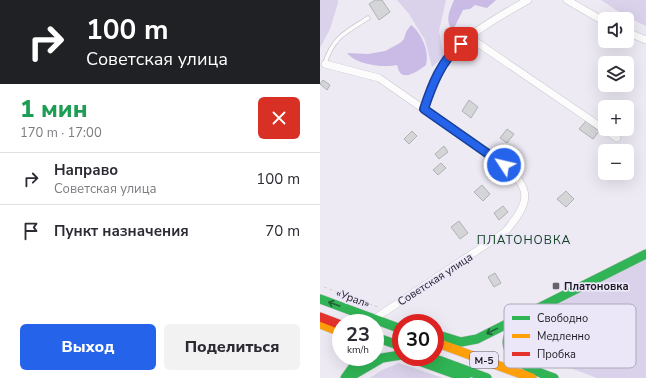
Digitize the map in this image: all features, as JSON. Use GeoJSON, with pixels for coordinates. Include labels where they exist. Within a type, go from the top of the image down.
{"type":"FeatureCollection","features":[{"type":"Feature","properties":{"kind":"main road"},"geometry":{"type":"LineString","coordinates":[[548,304],[646,254]]}},
{"type":"Feature","properties":{"kind":"main road","name":"«Урал»"},"geometry":{"type":"LineString","coordinates":[[320,299],[360,314]]}},
{"type":"Feature","properties":{"kind":"main road"},"geometry":{"type":"LineString","coordinates":[[320,317],[332,322]]}},
{"type":"Feature","properties":{"kind":"main road"},"geometry":{"type":"LineString","coordinates":[[320,324],[332,329]]}},
{"type":"Feature","properties":{"kind":"main road"},"geometry":{"type":"LineString","coordinates":[[444,337],[467,342],[477,339],[504,326]]}},
{"type":"Feature","properties":{"kind":"main road","name":"М-5"},"geometry":{"type":"LineString","coordinates":[[444,345],[504,368]]}},
{"type":"Feature","properties":{"kind":"main road"},"geometry":{"type":"LineString","coordinates":[[346,378],[382,358],[392,356]]}},
{"type":"Feature","properties":{"kind":"main road","name":"М-5"},"geometry":{"type":"LineString","coordinates":[[444,362],[487,378]]}},
{"type":"Feature","properties":{"kind":"main road"},"geometry":{"type":"LineString","coordinates":[[346,378],[353,366]]}},
{"type":"Feature","properties":{"kind":"main road"},"geometry":{"type":"LineString","coordinates":[[433,366],[466,378]]}},
{"type":"Feature","properties":{"kind":"main road","name":"М-5"},"geometry":{"type":"LineString","coordinates":[[505,368],[532,378]]}},
{"type":"Feature","properties":{"kind":"main road"},"geometry":{"type":"LineString","coordinates":[[529,368],[554,378]]}},
{"type":"Feature","properties":{"kind":"street"},"geometry":{"type":"LineString","coordinates":[[424,109],[433,81],[453,51],[469,37],[528,0]]}},
{"type":"Feature","properties":{"kind":"street"},"geometry":{"type":"LineString","coordinates":[[567,0],[598,18]]}},
{"type":"Feature","properties":{"kind":"street"},"geometry":{"type":"LineString","coordinates":[[634,35],[646,40]]}},
{"type":"Feature","properties":{"kind":"street"},"geometry":{"type":"LineString","coordinates":[[469,37],[617,138]]}},
{"type":"Feature","properties":{"kind":"street","name":"Советская улица"},"geometry":{"type":"LineString","coordinates":[[325,64],[379,78],[514,173],[526,192],[525,200],[518,218],[505,232],[382,314]]}},
{"type":"Feature","properties":{"kind":"lane","name":"Советская улица"},"geometry":{"type":"LineString","coordinates":[[325,64],[330,49],[334,43],[347,31],[368,18]]}},
{"type":"Feature","properties":{"kind":"path"},"geometry":{"type":"LineString","coordinates":[[324,287],[386,311]]}},
{"type":"Feature","properties":{"kind":"shaded area"},"geometry":{"type":"Polygon","coordinates":[[[320,0],[338,0],[338,3],[330,29],[320,48],[320,0]]]}},
{"type":"Feature","properties":{"kind":"shaded area"},"geometry":{"type":"Polygon","coordinates":[[[397,0],[446,0],[439,31],[444,57],[432,67],[425,40],[409,14],[397,0]]]}},
{"type":"Feature","properties":{"kind":"shaded area"},"geometry":{"type":"Polygon","coordinates":[[[454,0],[496,0],[487,8],[475,5],[470,9],[463,10],[453,30],[450,27],[448,19],[454,0]]]}},
{"type":"Feature","properties":{"kind":"shaded area"},"geometry":{"type":"Polygon","coordinates":[[[601,0],[646,0],[646,26],[634,20],[634,12],[619,12],[601,0]]]}},
{"type":"Feature","properties":{"kind":"shaded area"},"geometry":{"type":"Polygon","coordinates":[[[411,25],[421,37],[427,54],[426,65],[412,74],[401,74],[397,65],[370,65],[351,57],[347,53],[368,54],[385,51],[400,43],[404,39],[406,32],[411,25]]]}},
{"type":"Feature","properties":{"kind":"shaded area"},"geometry":{"type":"Polygon","coordinates":[[[646,258],[646,378],[597,378],[570,368],[636,368],[636,304],[557,304],[646,258]]]}},
{"type":"Feature","properties":{"kind":"shaded area"},"geometry":{"type":"Polygon","coordinates":[[[392,366],[408,366],[443,378],[370,378],[382,370],[392,366]]]}},
{"type":"Feature","properties":{"kind":"building"},"geometry":{"type":"Polygon","coordinates":[[[375,0],[382,0],[390,12],[379,20],[369,4],[375,0]]]}},
{"type":"Feature","properties":{"kind":"building"},"geometry":{"type":"Polygon","coordinates":[[[323,80],[330,85],[327,90],[320,84],[323,80]]]}},
{"type":"Feature","properties":{"kind":"building"},"geometry":{"type":"Polygon","coordinates":[[[469,100],[478,107],[471,118],[462,111],[469,100]]]}},
{"type":"Feature","properties":{"kind":"building"},"geometry":{"type":"Polygon","coordinates":[[[586,121],[598,130],[598,132],[593,139],[579,129],[586,121]]]}},
{"type":"Feature","properties":{"kind":"building"},"geometry":{"type":"Polygon","coordinates":[[[507,129],[514,134],[507,143],[500,138],[507,129]]]}},
{"type":"Feature","properties":{"kind":"building"},"geometry":{"type":"Polygon","coordinates":[[[412,131],[417,136],[409,144],[404,139],[412,131]]]}},
{"type":"Feature","properties":{"kind":"building"},"geometry":{"type":"Polygon","coordinates":[[[444,146],[448,152],[439,159],[435,154],[444,146]]]}},
{"type":"Feature","properties":{"kind":"building"},"geometry":{"type":"Polygon","coordinates":[[[441,163],[446,168],[438,175],[433,170],[441,163]]]}},
{"type":"Feature","properties":{"kind":"building"},"geometry":{"type":"Polygon","coordinates":[[[482,185],[490,194],[483,201],[474,192],[482,185]]]}},
{"type":"Feature","properties":{"kind":"building"},"geometry":{"type":"Polygon","coordinates":[[[566,191],[574,199],[566,207],[557,199],[566,191]]]}},
{"type":"Feature","properties":{"kind":"building"},"geometry":{"type":"Polygon","coordinates":[[[503,206],[508,212],[499,220],[494,213],[503,206]]]}},
{"type":"Feature","properties":{"kind":"building"},"geometry":{"type":"Polygon","coordinates":[[[459,221],[468,233],[460,239],[451,227],[459,221]]]}},
{"type":"Feature","properties":{"kind":"building"},"geometry":{"type":"Polygon","coordinates":[[[495,273],[501,283],[494,287],[488,277],[495,273]]]}},
{"type":"Feature","properties":{"kind":"traffic: fast"},"geometry":{"type":"LineString","coordinates":[[547,304],[646,254]]}},
{"type":"Feature","properties":{"kind":"traffic: fast"},"geometry":{"type":"LineString","coordinates":[[320,299],[392,326]]}},
{"type":"Feature","properties":{"kind":"traffic: fast"},"geometry":{"type":"LineString","coordinates":[[444,337],[461,342],[477,339],[504,325]]}},
{"type":"Feature","properties":{"kind":"traffic: fast"},"geometry":{"type":"LineString","coordinates":[[384,340],[392,343]]}},
{"type":"Feature","properties":{"kind":"traffic: fast"},"geometry":{"type":"LineString","coordinates":[[348,378],[382,358],[392,356]]}},
{"type":"Feature","properties":{"kind":"traffic: fast"},"geometry":{"type":"LineString","coordinates":[[444,362],[487,378]]}},
{"type":"Feature","properties":{"kind":"traffic: fast"},"geometry":{"type":"LineString","coordinates":[[345,378],[354,366]]}},
{"type":"Feature","properties":{"kind":"traffic: fast"},"geometry":{"type":"LineString","coordinates":[[433,366],[466,378]]}},
{"type":"Feature","properties":{"kind":"traffic: fast"},"geometry":{"type":"LineString","coordinates":[[530,368],[554,378]]}},
{"type":"Feature","properties":{"kind":"traffic: slow"},"geometry":{"type":"LineString","coordinates":[[320,324],[332,329]]}},
{"type":"Feature","properties":{"kind":"traffic: slow"},"geometry":{"type":"LineString","coordinates":[[444,345],[504,368]]}},
{"type":"Feature","properties":{"kind":"traffic: slow"},"geometry":{"type":"LineString","coordinates":[[505,368],[532,378]]}},
{"type":"Feature","properties":{"kind":"traffic: jam"},"geometry":{"type":"LineString","coordinates":[[320,317],[332,322]]}},
{"type":"Feature","properties":{"kind":"place","name":"Платоновка"},"geometry":{"type":"Point","coordinates":[556,286]}},
{"type":"Feature","properties":{"kind":"district","name":"ПЛАТОНОВКА"},"geometry":{"type":"Point","coordinates":[524,240]}},
{"type":"Feature","properties":{"kind":"route"},"geometry":{"type":"LineString","coordinates":[[461,44],[453,51],[433,81],[424,109],[504,165]]}}]}
